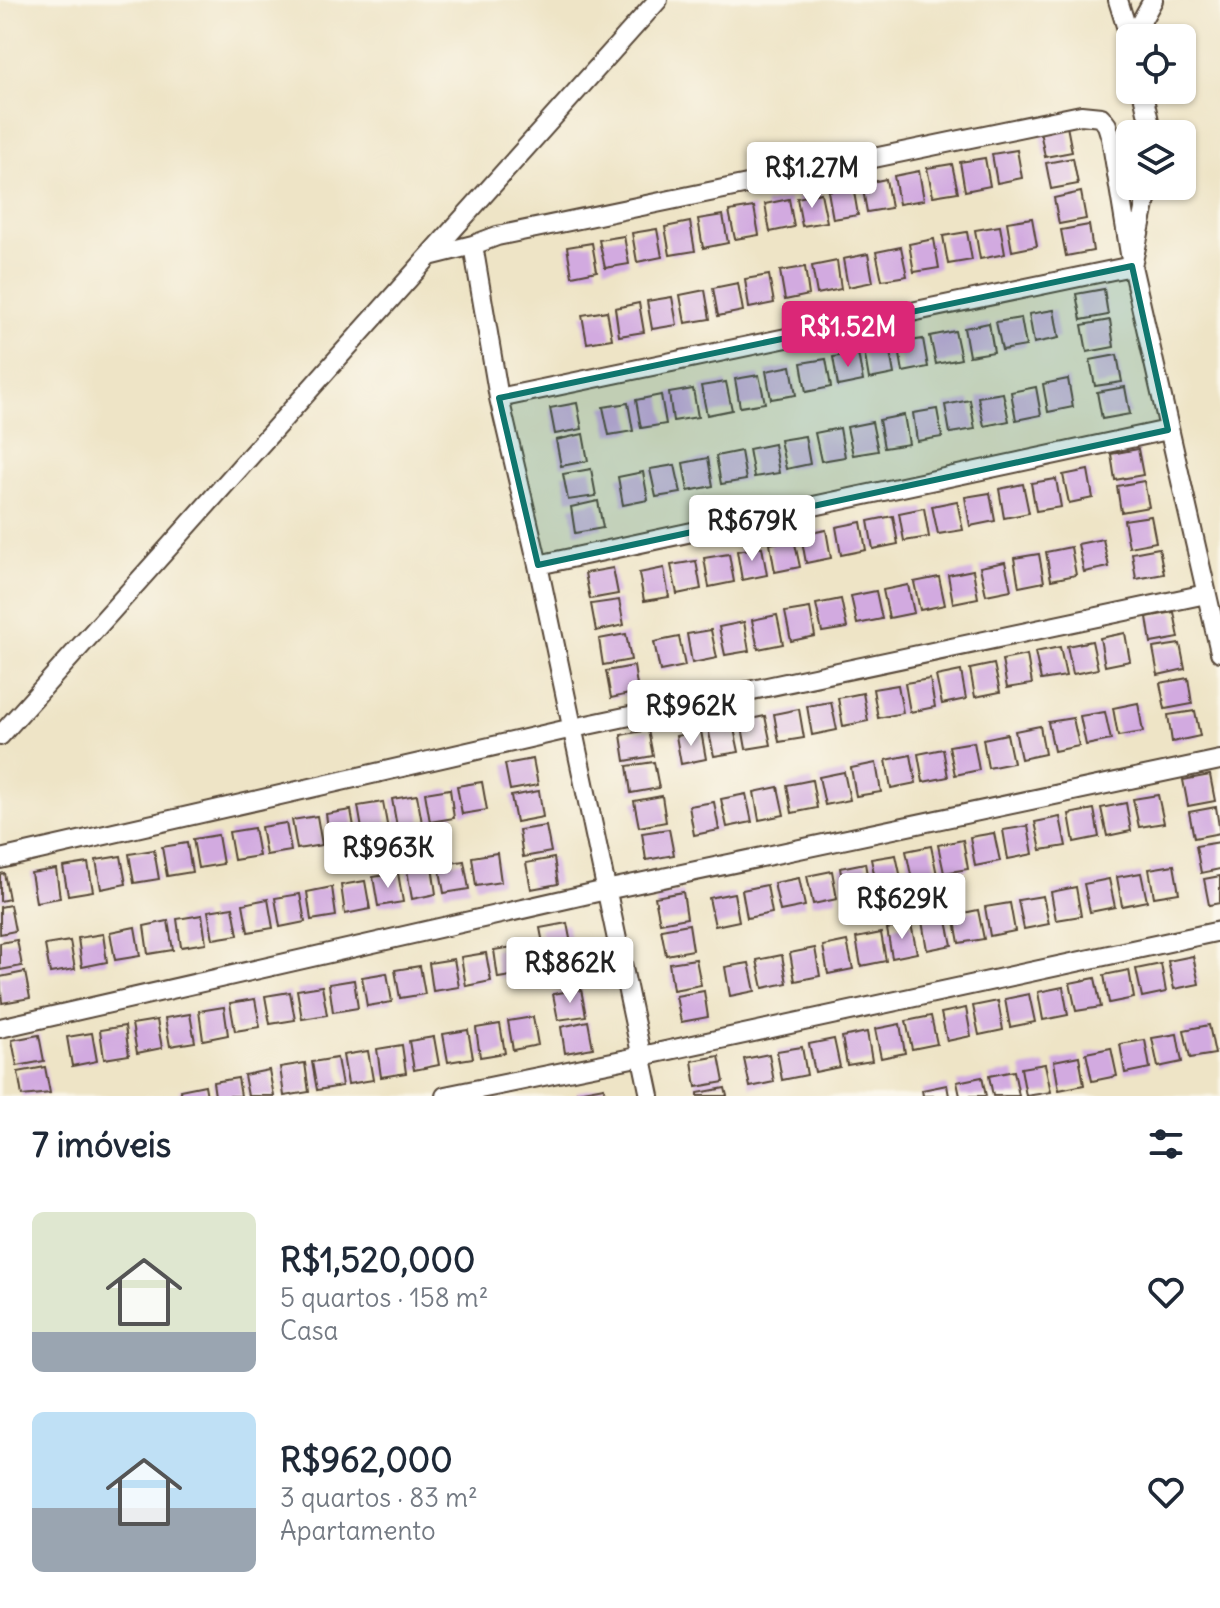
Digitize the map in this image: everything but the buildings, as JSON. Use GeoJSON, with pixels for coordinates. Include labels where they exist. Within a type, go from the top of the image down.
{"type":"FeatureCollection","features":[{"type":"Feature","properties":{"kind":"street"},"geometry":{"type":"LineString","coordinates":[[0,736],[658,0]]}},
{"type":"Feature","properties":{"kind":"street"},"geometry":{"type":"LineString","coordinates":[[1118,0],[1126,24]]}},
{"type":"Feature","properties":{"kind":"street"},"geometry":{"type":"LineString","coordinates":[[1139,24],[1153,0]]}},
{"type":"Feature","properties":{"kind":"street"},"geometry":{"type":"LineString","coordinates":[[433,255],[497,236],[1089,115],[1101,117],[1111,138],[1132,266],[1220,652]]}},
{"type":"Feature","properties":{"kind":"street"},"geometry":{"type":"LineString","coordinates":[[1132,266],[1146,200]]}},
{"type":"Feature","properties":{"kind":"street"},"geometry":{"type":"LineString","coordinates":[[473,245],[499,398],[538,565],[650,1096]]}},
{"type":"Feature","properties":{"kind":"street"},"geometry":{"type":"LineString","coordinates":[[499,398],[1132,266]]}},
{"type":"Feature","properties":{"kind":"street"},"geometry":{"type":"LineString","coordinates":[[538,565],[1168,430]]}},
{"type":"Feature","properties":{"kind":"street"},"geometry":{"type":"LineString","coordinates":[[0,859],[573,728],[1206,594]]}},
{"type":"Feature","properties":{"kind":"street"},"geometry":{"type":"LineString","coordinates":[[0,1028],[606,890],[1220,760]]}},
{"type":"Feature","properties":{"kind":"street"},"geometry":{"type":"LineString","coordinates":[[445,1096],[1220,931]]}},
{"type":"Feature","properties":{"kind":"highlighted area"},"geometry":{"type":"Polygon","coordinates":[[[1132,266],[1168,430],[538,565],[499,398],[1132,266]]]}}]}
